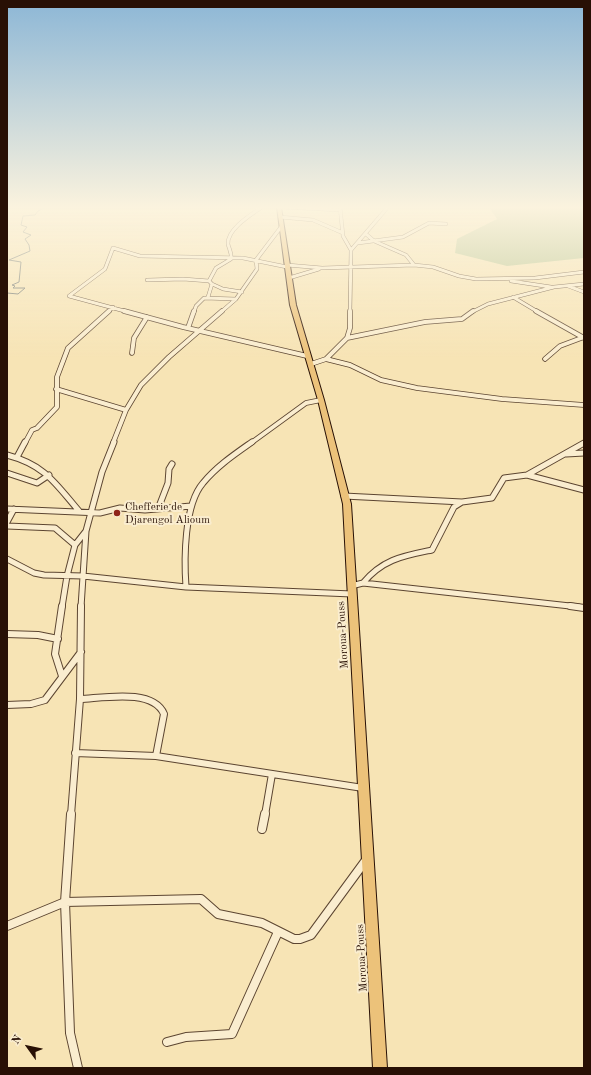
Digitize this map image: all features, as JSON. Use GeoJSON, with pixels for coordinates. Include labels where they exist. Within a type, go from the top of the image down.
{"type":"FeatureCollection","features":[{"type":"Feature","properties":{"kind":"main road","name":"Moroua-Pouss"},"geometry":{"type":"LineString","coordinates":[[285,257],[293,304],[321,400],[346,504],[380,1068]]}},
{"type":"Feature","properties":{"kind":"street"},"geometry":{"type":"LineString","coordinates":[[110,257],[105,269],[70,296],[188,328],[277,348],[309,360],[326,359],[350,365],[381,380],[417,388],[502,399],[584,405]]}},
{"type":"Feature","properties":{"kind":"street"},"geometry":{"type":"LineString","coordinates":[[175,257],[256,260],[264,263],[287,266],[322,268],[385,267],[414,264],[433,267],[470,278],[505,279],[584,272]]}},
{"type":"Feature","properties":{"kind":"street"},"geometry":{"type":"LineString","coordinates":[[78,1068],[70,1033],[65,902],[80,699],[83,576],[86,531],[102,472],[126,410],[141,385],[169,357],[236,299],[257,269],[256,260],[258,257]]}},
{"type":"Feature","properties":{"kind":"street"},"geometry":{"type":"LineString","coordinates":[[326,359],[346,338],[350,325],[351,257]]}},
{"type":"Feature","properties":{"kind":"street"},"geometry":{"type":"LineString","coordinates":[[407,257],[414,264]]}},
{"type":"Feature","properties":{"kind":"street"},"geometry":{"type":"LineString","coordinates":[[209,281],[216,266],[230,259]]}},
{"type":"Feature","properties":{"kind":"street"},"geometry":{"type":"LineString","coordinates":[[289,278],[322,268]]}},
{"type":"Feature","properties":{"kind":"street"},"geometry":{"type":"LineString","coordinates":[[147,280],[183,279],[209,281],[223,289],[242,292]]}},
{"type":"Feature","properties":{"kind":"street"},"geometry":{"type":"LineString","coordinates":[[505,279],[507,281],[554,287]]}},
{"type":"Feature","properties":{"kind":"street"},"geometry":{"type":"LineString","coordinates":[[208,297],[212,284]]}},
{"type":"Feature","properties":{"kind":"street"},"geometry":{"type":"LineString","coordinates":[[346,338],[426,322],[462,319],[481,307],[513,297],[554,287],[584,284]]}},
{"type":"Feature","properties":{"kind":"street"},"geometry":{"type":"LineString","coordinates":[[567,286],[584,292]]}},
{"type":"Feature","properties":{"kind":"street"},"geometry":{"type":"LineString","coordinates":[[513,297],[557,324],[584,337]]}},
{"type":"Feature","properties":{"kind":"street"},"geometry":{"type":"LineString","coordinates":[[188,328],[198,304],[204,298],[236,299]]}},
{"type":"Feature","properties":{"kind":"street"},"geometry":{"type":"LineString","coordinates":[[17,457],[32,430],[37,428],[57,407],[57,377],[68,348],[113,307]]}},
{"type":"Feature","properties":{"kind":"street"},"geometry":{"type":"LineString","coordinates":[[132,353],[134,338],[147,317]]}},
{"type":"Feature","properties":{"kind":"street"},"geometry":{"type":"LineString","coordinates":[[546,359],[560,346],[584,337]]}},
{"type":"Feature","properties":{"kind":"street"},"geometry":{"type":"LineString","coordinates":[[56,388],[126,410]]}},
{"type":"Feature","properties":{"kind":"street"},"geometry":{"type":"LineString","coordinates":[[186,587],[185,574],[188,520],[191,506],[202,484],[223,463],[306,403],[321,400]]}},
{"type":"Feature","properties":{"kind":"street"},"geometry":{"type":"LineString","coordinates":[[344,496],[462,502],[492,498],[504,478],[526,475],[584,443]]}},
{"type":"Feature","properties":{"kind":"street"},"geometry":{"type":"LineString","coordinates":[[566,454],[584,453]]}},
{"type":"Feature","properties":{"kind":"street"},"geometry":{"type":"LineString","coordinates":[[7,455],[17,457],[49,475],[56,481],[80,511]]}},
{"type":"Feature","properties":{"kind":"street"},"geometry":{"type":"LineString","coordinates":[[158,509],[168,483],[169,469],[172,464]]}},
{"type":"Feature","properties":{"kind":"street"},"geometry":{"type":"LineString","coordinates":[[7,473],[36,484],[49,475]]}},
{"type":"Feature","properties":{"kind":"street"},"geometry":{"type":"LineString","coordinates":[[526,475],[584,490]]}},
{"type":"Feature","properties":{"kind":"street"},"geometry":{"type":"LineString","coordinates":[[7,559],[39,574],[83,576],[186,587],[291,593],[352,590],[363,583],[379,565],[405,555],[432,550],[452,510],[462,502]]}},
{"type":"Feature","properties":{"kind":"street"},"geometry":{"type":"LineString","coordinates":[[7,509],[106,512],[120,508],[138,510],[191,506]]}},
{"type":"Feature","properties":{"kind":"street"},"geometry":{"type":"LineString","coordinates":[[7,522],[14,509]]}},
{"type":"Feature","properties":{"kind":"street"},"geometry":{"type":"LineString","coordinates":[[7,526],[55,528],[75,545]]}},
{"type":"Feature","properties":{"kind":"street"},"geometry":{"type":"LineString","coordinates":[[62,676],[55,654],[67,576],[75,545],[86,531]]}},
{"type":"Feature","properties":{"kind":"street"},"geometry":{"type":"LineString","coordinates":[[363,583],[584,608]]}},
{"type":"Feature","properties":{"kind":"street"},"geometry":{"type":"LineString","coordinates":[[7,634],[38,635],[58,639]]}},
{"type":"Feature","properties":{"kind":"street"},"geometry":{"type":"LineString","coordinates":[[7,705],[44,700],[50,696],[62,676],[81,652]]}},
{"type":"Feature","properties":{"kind":"street"},"geometry":{"type":"LineString","coordinates":[[80,699],[144,698],[160,708],[164,711],[164,714],[156,756]]}},
{"type":"Feature","properties":{"kind":"street"},"geometry":{"type":"LineString","coordinates":[[75,753],[156,756],[363,788]]}},
{"type":"Feature","properties":{"kind":"street"},"geometry":{"type":"LineString","coordinates":[[262,829],[272,774]]}},
{"type":"Feature","properties":{"kind":"street"},"geometry":{"type":"LineString","coordinates":[[7,926],[65,902],[201,899],[218,914],[262,923],[294,939],[300,939],[310,935],[367,858]]}},
{"type":"Feature","properties":{"kind":"street"},"geometry":{"type":"LineString","coordinates":[[167,1042],[186,1037],[232,1034],[278,932]]}},
{"type":"Feature","properties":{"kind":"green space"},"geometry":{"type":"Polygon","coordinates":[[[472,257],[584,257],[584,258],[507,266],[472,257]]]}},
{"type":"Feature","properties":{"kind":"waterway"},"geometry":{"type":"LineString","coordinates":[[7,293],[18,294],[25,288],[13,288],[15,286],[12,285],[19,282],[21,262],[9,260],[16,257]]}},
{"type":"Feature","properties":{"kind":"place","name":"Chefferie de Djarengol Alioum"},"geometry":{"type":"Point","coordinates":[117,513]}}]}
